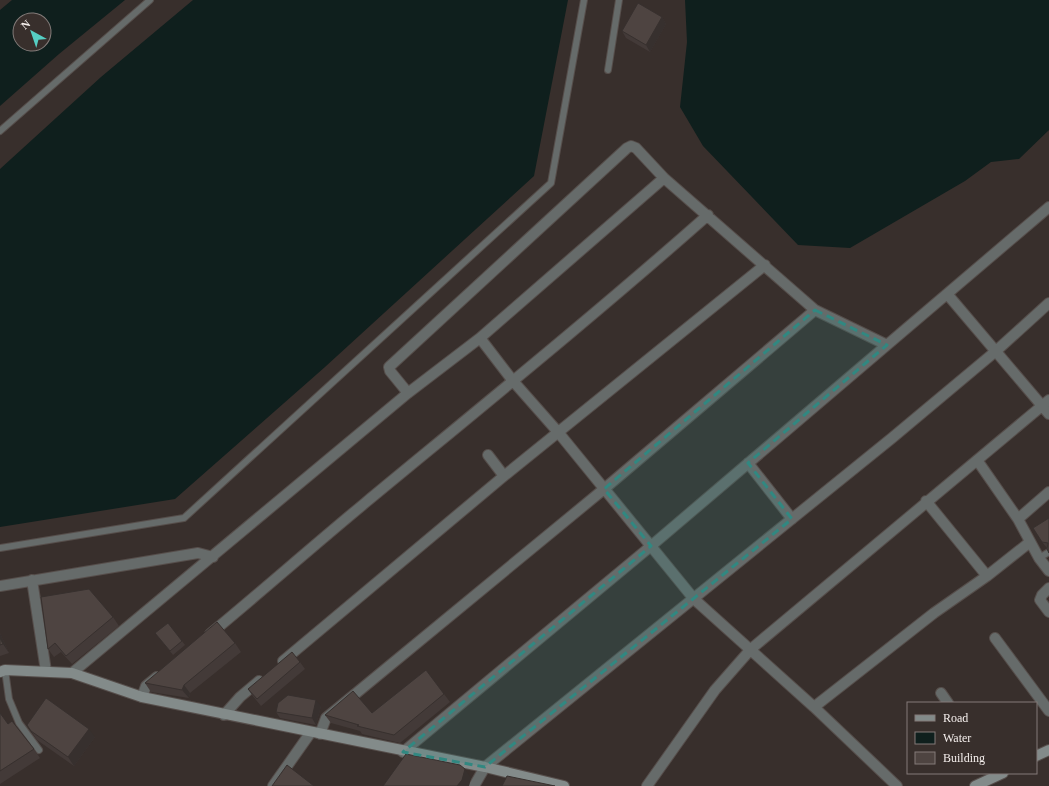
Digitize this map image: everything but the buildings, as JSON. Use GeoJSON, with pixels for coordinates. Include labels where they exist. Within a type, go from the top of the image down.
{"type":"FeatureCollection","features":[{"type":"Feature","properties":{"kind":"street"},"geometry":{"type":"LineString","coordinates":[[408,393],[390,371],[389,367],[627,148],[631,146],[636,148],[664,178],[815,310],[887,345]]}},
{"type":"Feature","properties":{"kind":"street"},"geometry":{"type":"LineString","coordinates":[[72,673],[408,393],[480,338],[664,178]]}},
{"type":"Feature","properties":{"kind":"street"},"geometry":{"type":"LineString","coordinates":[[405,763],[406,752],[948,295],[1049,207]]}},
{"type":"Feature","properties":{"kind":"street"},"geometry":{"type":"LineString","coordinates":[[201,641],[621,292],[708,215]]}},
{"type":"Feature","properties":{"kind":"street"},"geometry":{"type":"LineString","coordinates":[[224,715],[240,697],[504,476],[765,265]]}},
{"type":"Feature","properties":{"kind":"street"},"geometry":{"type":"LineString","coordinates":[[647,786],[715,690],[751,649],[977,460],[1047,407],[948,295]]}},
{"type":"Feature","properties":{"kind":"street"},"geometry":{"type":"LineString","coordinates":[[474,786],[485,767],[792,519],[996,351],[1049,303]]}},
{"type":"Feature","properties":{"kind":"street"},"geometry":{"type":"LineString","coordinates":[[273,786],[316,733],[326,718],[604,489],[815,310]]}},
{"type":"Feature","properties":{"kind":"street"},"geometry":{"type":"LineString","coordinates":[[480,338],[513,381],[558,432],[694,599],[814,707],[896,786]]}},
{"type":"Feature","properties":{"kind":"street"},"geometry":{"type":"LineString","coordinates":[[488,455],[504,476]]}},
{"type":"Feature","properties":{"kind":"street"},"geometry":{"type":"LineString","coordinates":[[977,460],[1018,519],[1030,542],[1049,571]]}},
{"type":"Feature","properties":{"kind":"street"},"geometry":{"type":"LineString","coordinates":[[748,463],[792,519]]}},
{"type":"Feature","properties":{"kind":"street"},"geometry":{"type":"LineString","coordinates":[[1018,519],[1049,492]]}},
{"type":"Feature","properties":{"kind":"street"},"geometry":{"type":"LineString","coordinates":[[926,502],[987,576]]}},
{"type":"Feature","properties":{"kind":"street"},"geometry":{"type":"LineString","coordinates":[[814,707],[934,613],[987,576],[1030,542]]}},
{"type":"Feature","properties":{"kind":"street"},"geometry":{"type":"LineString","coordinates":[[0,586],[198,553],[213,557]]}},
{"type":"Feature","properties":{"kind":"street"},"geometry":{"type":"LineString","coordinates":[[32,580],[46,671]]}},
{"type":"Feature","properties":{"kind":"street"},"geometry":{"type":"LineString","coordinates":[[1049,588],[1042,595],[1040,600],[1049,612]]}},
{"type":"Feature","properties":{"kind":"street"},"geometry":{"type":"LineString","coordinates":[[995,638],[1049,711]]}},
{"type":"Feature","properties":{"kind":"street"},"geometry":{"type":"LineString","coordinates":[[2,671],[46,671],[72,673],[142,697],[224,715],[485,767],[564,786]]}},
{"type":"Feature","properties":{"kind":"street"},"geometry":{"type":"LineString","coordinates":[[142,697],[146,686],[164,671]]}},
{"type":"Feature","properties":{"kind":"street"},"geometry":{"type":"LineString","coordinates":[[941,693],[947,702]]}},
{"type":"Feature","properties":{"kind":"street"},"geometry":{"type":"LineString","coordinates":[[1037,756],[1049,750]]}},
{"type":"Feature","properties":{"kind":"street"},"geometry":{"type":"LineString","coordinates":[[975,786],[998,774]]}},
{"type":"Feature","properties":{"kind":"lane"},"geometry":{"type":"LineString","coordinates":[[0,131],[150,0]]}},
{"type":"Feature","properties":{"kind":"lane"},"geometry":{"type":"LineString","coordinates":[[0,548],[184,518],[551,182],[584,0]]}},
{"type":"Feature","properties":{"kind":"lane"},"geometry":{"type":"LineString","coordinates":[[608,70],[619,0]]}},
{"type":"Feature","properties":{"kind":"lane"},"geometry":{"type":"LineString","coordinates":[[1040,558],[1049,552]]}},
{"type":"Feature","properties":{"kind":"lane"},"geometry":{"type":"LineString","coordinates":[[2,671],[9,699],[19,723],[38,750]]}},
{"type":"Feature","properties":{"kind":"highlighted area"},"geometry":{"type":"Polygon","coordinates":[[[815,310],[887,345],[748,463],[792,519],[485,767],[403,752],[651,546],[604,489],[815,310]]]}},
{"type":"Feature","properties":{"kind":"water"},"geometry":{"type":"Polygon","coordinates":[[[12,0],[125,0],[59,54],[0,106],[0,10],[12,0]]]}},
{"type":"Feature","properties":{"kind":"water"},"geometry":{"type":"Polygon","coordinates":[[[193,0],[568,0],[534,176],[325,367],[175,499],[0,527],[0,169],[101,77],[193,0]]]}},
{"type":"Feature","properties":{"kind":"water"},"geometry":{"type":"Polygon","coordinates":[[[685,0],[1049,0],[1049,130],[1019,159],[991,162],[965,181],[850,248],[798,245],[703,146],[680,107],[687,42],[685,0]]]}}]}
